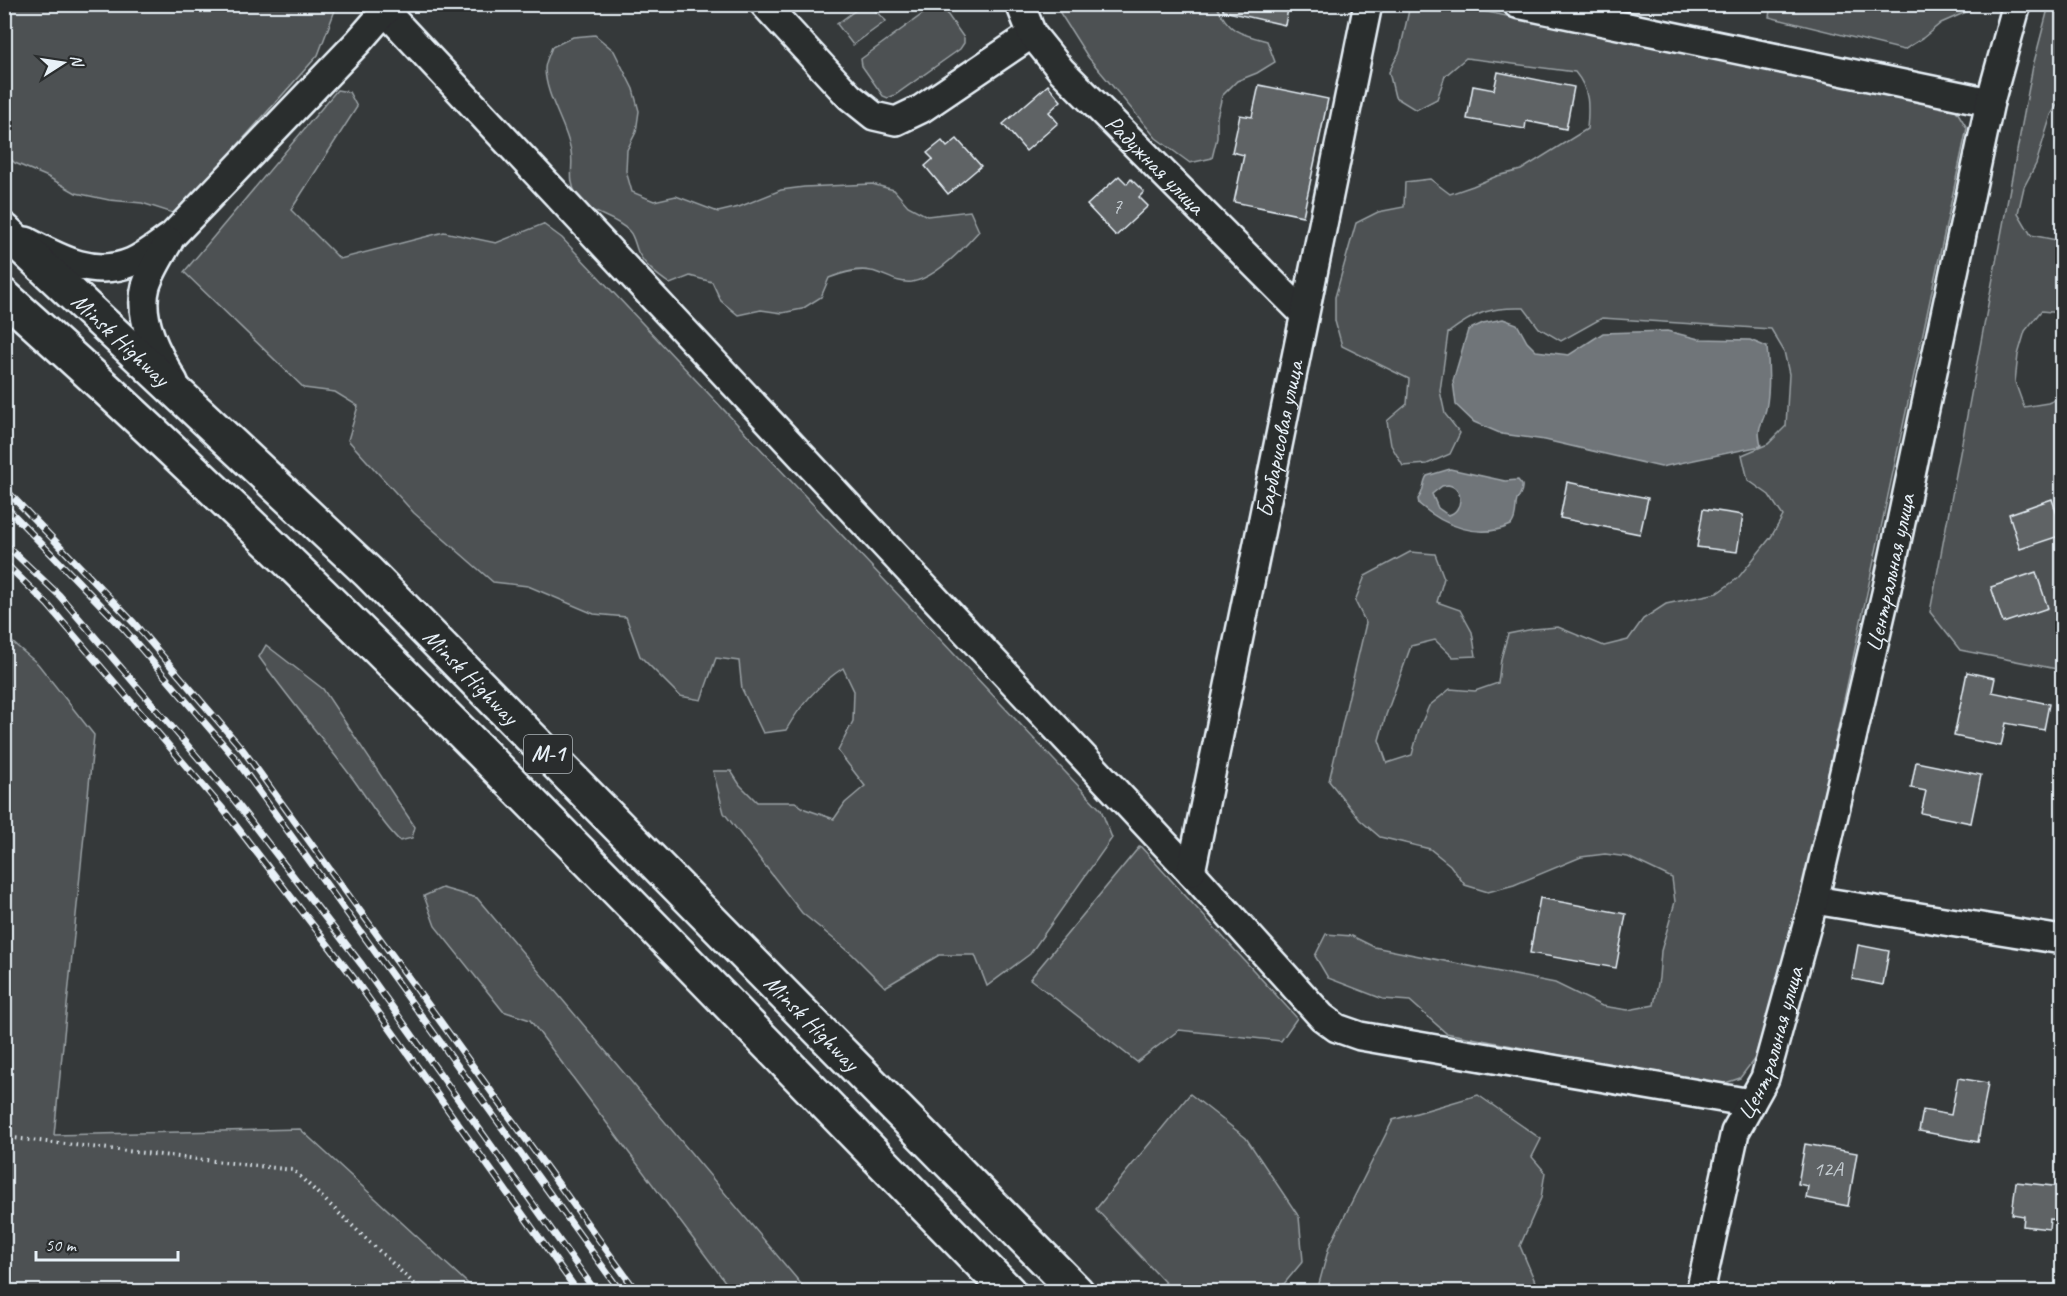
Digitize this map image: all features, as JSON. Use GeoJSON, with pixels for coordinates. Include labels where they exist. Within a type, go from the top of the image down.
{"type":"FeatureCollection","features":[{"type":"Feature","properties":{"kind":"highway","name":"Minsk Highway"},"geometry":{"type":"LineString","coordinates":[[5,230],[368,572],[1077,1292]]}},
{"type":"Feature","properties":{"kind":"highway","name":"Minsk Highway"},"geometry":{"type":"LineString","coordinates":[[4,296],[220,494],[335,606],[544,814],[1009,1292]]}},
{"type":"Feature","properties":{"kind":"street"},"geometry":{"type":"LineString","coordinates":[[764,4],[849,96],[874,116],[897,121],[921,109],[1032,34]]}},
{"type":"Feature","properties":{"kind":"street","name":"Радужная улица"},"geometry":{"type":"LineString","coordinates":[[1020,4],[1032,34],[1061,70],[1304,314]]}},
{"type":"Feature","properties":{"kind":"street","name":"Барбарисовая улица"},"geometry":{"type":"LineString","coordinates":[[1191,872],[1368,4]]}},
{"type":"Feature","properties":{"kind":"street"},"geometry":{"type":"LineString","coordinates":[[1517,4],[1990,102]]}},
{"type":"Feature","properties":{"kind":"street","name":"Центральная улица"},"geometry":{"type":"LineString","coordinates":[[1700,1292],[1735,1132],[1765,1078],[1814,900],[1886,593],[1990,102],[2017,4]]}},
{"type":"Feature","properties":{"kind":"street"},"geometry":{"type":"LineString","coordinates":[[5,230],[76,265],[95,268],[119,266],[134,261],[172,236],[358,42],[387,7],[1191,872],[1322,1017],[1337,1028],[1360,1035],[1751,1103]]}},
{"type":"Feature","properties":{"kind":"street"},"geometry":{"type":"LineString","coordinates":[[172,236],[153,270],[146,287],[144,304],[147,324],[156,349],[173,381],[195,409]]}},
{"type":"Feature","properties":{"kind":"street"},"geometry":{"type":"LineString","coordinates":[[1814,900],[2062,940]]}},
{"type":"Feature","properties":{"kind":"path"},"geometry":{"type":"LineString","coordinates":[[4,1137],[293,1170],[423,1292]]}},
{"type":"Feature","properties":{"kind":"shaded area"},"geometry":{"type":"Polygon","coordinates":[[[864,4],[869,5],[886,21],[853,45],[837,24],[864,4]]]}},
{"type":"Feature","properties":{"kind":"shaded area"},"geometry":{"type":"Polygon","coordinates":[[[1771,4],[1982,5],[1941,23],[1904,50],[1769,17],[1771,4]]]}},
{"type":"Feature","properties":{"kind":"shaded area"},"geometry":{"type":"Polygon","coordinates":[[[4,5],[337,5],[318,55],[176,214],[142,203],[109,200],[76,193],[48,177],[15,163],[5,154],[4,5]]]}},
{"type":"Feature","properties":{"kind":"shaded area"},"geometry":{"type":"Polygon","coordinates":[[[939,5],[964,38],[964,43],[960,49],[895,95],[888,98],[883,96],[862,66],[861,59],[931,8],[939,5]]]}},
{"type":"Feature","properties":{"kind":"shaded area"},"geometry":{"type":"Polygon","coordinates":[[[1055,5],[1216,5],[1230,26],[1242,34],[1267,41],[1275,62],[1237,81],[1222,96],[1212,158],[1190,163],[1156,138],[1088,57],[1055,5]]]}},
{"type":"Feature","properties":{"kind":"shaded area"},"geometry":{"type":"Polygon","coordinates":[[[1416,5],[1454,5],[1956,110],[1967,128],[1801,900],[1755,1058],[1740,1078],[1717,1086],[1446,1033],[1410,1001],[1383,999],[1328,978],[1315,956],[1326,934],[1352,936],[1374,947],[1555,983],[1602,1006],[1628,1010],[1654,1005],[1661,951],[1675,902],[1672,878],[1628,857],[1605,854],[1581,857],[1514,885],[1488,892],[1465,885],[1450,865],[1430,849],[1380,837],[1360,820],[1329,781],[1366,623],[1355,601],[1365,576],[1410,552],[1435,554],[1444,578],[1437,602],[1460,610],[1472,632],[1476,656],[1453,657],[1435,640],[1411,646],[1379,740],[1387,763],[1412,755],[1419,729],[1429,706],[1450,689],[1475,691],[1498,683],[1501,659],[1508,634],[1558,627],[1604,646],[1628,640],[1643,619],[1666,604],[1717,593],[1738,578],[1771,537],[1783,516],[1769,495],[1748,480],[1742,455],[1768,444],[1786,426],[1789,374],[1784,351],[1771,329],[1602,318],[1561,341],[1539,328],[1524,308],[1484,312],[1448,333],[1440,391],[1445,414],[1460,433],[1450,454],[1427,464],[1403,466],[1391,445],[1387,421],[1407,404],[1409,379],[1342,346],[1335,321],[1335,297],[1356,223],[1378,212],[1404,207],[1405,182],[1430,179],[1450,194],[1497,176],[1521,170],[1587,129],[1588,113],[1586,92],[1575,72],[1466,58],[1445,76],[1437,99],[1416,110],[1395,97],[1389,72],[1400,51],[1409,10],[1416,5]]]}},
{"type":"Feature","properties":{"kind":"shaded area"},"geometry":{"type":"Polygon","coordinates":[[[1686,5],[1726,5],[1722,12],[1686,5]]]}},
{"type":"Feature","properties":{"kind":"shaded area"},"geometry":{"type":"Polygon","coordinates":[[[2049,5],[2062,5],[2062,97],[2051,115],[2036,164],[2024,187],[2018,213],[2031,235],[2062,241],[2062,313],[2041,311],[2025,331],[2018,355],[2015,382],[2024,407],[2048,403],[2062,397],[2062,670],[1960,650],[1930,612],[2033,66],[2049,5]]]}},
{"type":"Feature","properties":{"kind":"shaded area"},"geometry":{"type":"Polygon","coordinates":[[[595,35],[614,51],[633,89],[639,111],[636,132],[627,150],[626,171],[632,192],[654,201],[676,196],[718,212],[739,207],[781,190],[872,184],[894,190],[908,206],[927,216],[970,211],[979,231],[939,269],[921,279],[906,282],[871,271],[850,271],[829,278],[821,297],[802,309],[782,313],[761,310],[738,315],[721,301],[712,282],[690,276],[670,284],[644,262],[629,231],[616,221],[588,207],[574,190],[571,179],[571,151],[552,100],[546,80],[545,66],[552,47],[573,37],[595,35]]]}},
{"type":"Feature","properties":{"kind":"shaded area"},"geometry":{"type":"Polygon","coordinates":[[[337,90],[349,92],[357,107],[291,210],[340,259],[444,232],[496,243],[543,224],[562,238],[1101,810],[1112,838],[1030,954],[987,986],[975,955],[939,955],[885,987],[852,954],[802,913],[724,813],[713,771],[731,771],[740,785],[757,802],[795,802],[805,809],[834,819],[845,803],[865,786],[838,751],[853,721],[854,691],[843,668],[811,695],[786,730],[763,733],[742,689],[739,661],[716,658],[701,700],[680,696],[640,656],[626,617],[594,614],[528,586],[493,582],[414,513],[348,440],[358,406],[335,392],[304,388],[184,272],[337,90]]]}},
{"type":"Feature","properties":{"kind":"shaded area"},"geometry":{"type":"Polygon","coordinates":[[[1503,319],[1517,324],[1527,342],[1536,351],[1569,355],[1603,333],[1667,331],[1699,339],[1750,340],[1767,347],[1769,386],[1766,409],[1759,430],[1761,446],[1661,467],[1545,440],[1502,434],[1474,422],[1456,405],[1453,381],[1468,330],[1483,323],[1503,319]]]}},
{"type":"Feature","properties":{"kind":"shaded area"},"geometry":{"type":"Polygon","coordinates":[[[1450,469],[1505,481],[1518,480],[1522,489],[1517,500],[1513,522],[1499,529],[1474,531],[1439,519],[1419,504],[1418,499],[1427,476],[1450,469]],[[1442,486],[1432,494],[1438,508],[1448,515],[1457,509],[1460,500],[1453,487],[1442,486]]]}},
{"type":"Feature","properties":{"kind":"shaded area"},"geometry":{"type":"Polygon","coordinates":[[[5,636],[38,664],[94,735],[54,1135],[300,1129],[476,1291],[5,1291],[5,636]]]}},
{"type":"Feature","properties":{"kind":"shaded area"},"geometry":{"type":"Polygon","coordinates":[[[266,645],[323,689],[415,827],[412,838],[400,841],[380,818],[350,775],[259,657],[266,645]]]}},
{"type":"Feature","properties":{"kind":"shaded area"},"geometry":{"type":"Polygon","coordinates":[[[1140,846],[1297,1018],[1281,1041],[1179,1030],[1137,1062],[1030,979],[1140,846]]]}},
{"type":"Feature","properties":{"kind":"shaded area"},"geometry":{"type":"Polygon","coordinates":[[[442,888],[477,898],[807,1291],[732,1291],[530,1020],[503,1011],[435,926],[424,896],[442,888]]]}},
{"type":"Feature","properties":{"kind":"shaded area"},"geometry":{"type":"Polygon","coordinates":[[[1190,1094],[1246,1138],[1299,1217],[1303,1261],[1278,1291],[1173,1291],[1096,1209],[1190,1094]]]}},
{"type":"Feature","properties":{"kind":"shaded area"},"geometry":{"type":"Polygon","coordinates":[[[1478,1095],[1541,1139],[1532,1157],[1545,1172],[1541,1198],[1520,1246],[1539,1291],[1317,1291],[1329,1247],[1393,1120],[1478,1095]]]}},
{"type":"Feature","properties":{"kind":"building"},"geometry":{"type":"Polygon","coordinates":[[[1223,4],[1289,4],[1285,25],[1223,11],[1223,4]]]}},
{"type":"Feature","properties":{"kind":"building"},"geometry":{"type":"Polygon","coordinates":[[[1498,72],[1574,87],[1566,129],[1526,121],[1525,129],[1467,119],[1473,86],[1494,90],[1498,72]]]}},
{"type":"Feature","properties":{"kind":"building"},"geometry":{"type":"Polygon","coordinates":[[[1048,85],[1061,101],[1049,112],[1058,123],[1026,151],[1003,124],[1048,85]]]}},
{"type":"Feature","properties":{"kind":"building"},"geometry":{"type":"Polygon","coordinates":[[[1259,85],[1328,99],[1303,216],[1234,202],[1244,155],[1232,152],[1240,115],[1252,117],[1259,85]]]}},
{"type":"Feature","properties":{"kind":"building"},"geometry":{"type":"Polygon","coordinates":[[[957,139],[981,166],[948,194],[925,166],[933,159],[927,153],[942,141],[947,147],[957,139]]]}},
{"type":"Feature","properties":{"kind":"building"},"geometry":{"type":"Polygon","coordinates":[[[1119,176],[1127,184],[1131,179],[1144,192],[1139,197],[1148,206],[1116,236],[1087,205],[1119,176]]]}},
{"type":"Feature","properties":{"kind":"building"},"geometry":{"type":"Polygon","coordinates":[[[1567,482],[1648,498],[1640,534],[1560,518],[1567,482]]]}},
{"type":"Feature","properties":{"kind":"building"},"geometry":{"type":"Polygon","coordinates":[[[2052,499],[2062,535],[2020,549],[2009,514],[2052,499]]]}},
{"type":"Feature","properties":{"kind":"building"},"geometry":{"type":"Polygon","coordinates":[[[1703,509],[1743,515],[1737,552],[1697,547],[1703,509]]]}},
{"type":"Feature","properties":{"kind":"building"},"geometry":{"type":"Polygon","coordinates":[[[2036,572],[2048,608],[2003,623],[1991,587],[2036,572]]]}},
{"type":"Feature","properties":{"kind":"building"},"geometry":{"type":"Polygon","coordinates":[[[1967,672],[1995,678],[1992,692],[2049,704],[2044,730],[2006,723],[2001,746],[1954,736],[1967,672]]]}},
{"type":"Feature","properties":{"kind":"building"},"geometry":{"type":"Polygon","coordinates":[[[1916,762],[1981,775],[1971,823],[1921,813],[1926,791],[1911,788],[1916,762]]]}},
{"type":"Feature","properties":{"kind":"building"},"geometry":{"type":"Polygon","coordinates":[[[1540,898],[1626,914],[1616,968],[1530,953],[1540,898]]]}},
{"type":"Feature","properties":{"kind":"building"},"geometry":{"type":"Polygon","coordinates":[[[1858,945],[1889,951],[1883,985],[1852,979],[1858,945]]]}},
{"type":"Feature","properties":{"kind":"building"},"geometry":{"type":"Polygon","coordinates":[[[1958,1078],[1988,1083],[1978,1142],[1919,1131],[1923,1110],[1951,1115],[1958,1078]]]}},
{"type":"Feature","properties":{"kind":"building"},"geometry":{"type":"Polygon","coordinates":[[[1805,1144],[1857,1153],[1848,1206],[1806,1198],[1808,1186],[1798,1184],[1805,1144]]]}},
{"type":"Feature","properties":{"kind":"building"},"geometry":{"type":"Polygon","coordinates":[[[2016,1182],[2062,1187],[2059,1220],[2050,1219],[2049,1229],[2023,1226],[2024,1216],[2012,1214],[2016,1182]]]}},
{"type":"Feature","properties":{"kind":"railway"},"geometry":{"type":"LineString","coordinates":[[4,488],[134,623],[243,750],[637,1292]]}},
{"type":"Feature","properties":{"kind":"railway"},"geometry":{"type":"LineString","coordinates":[[4,505],[125,630],[235,758],[621,1292]]}},
{"type":"Feature","properties":{"kind":"railway"},"geometry":{"type":"LineString","coordinates":[[4,543],[59,595],[235,801],[362,965],[596,1292]]}},
{"type":"Feature","properties":{"kind":"railway"},"geometry":{"type":"LineString","coordinates":[[4,562],[48,605],[223,809],[356,981],[578,1292]]}}]}
